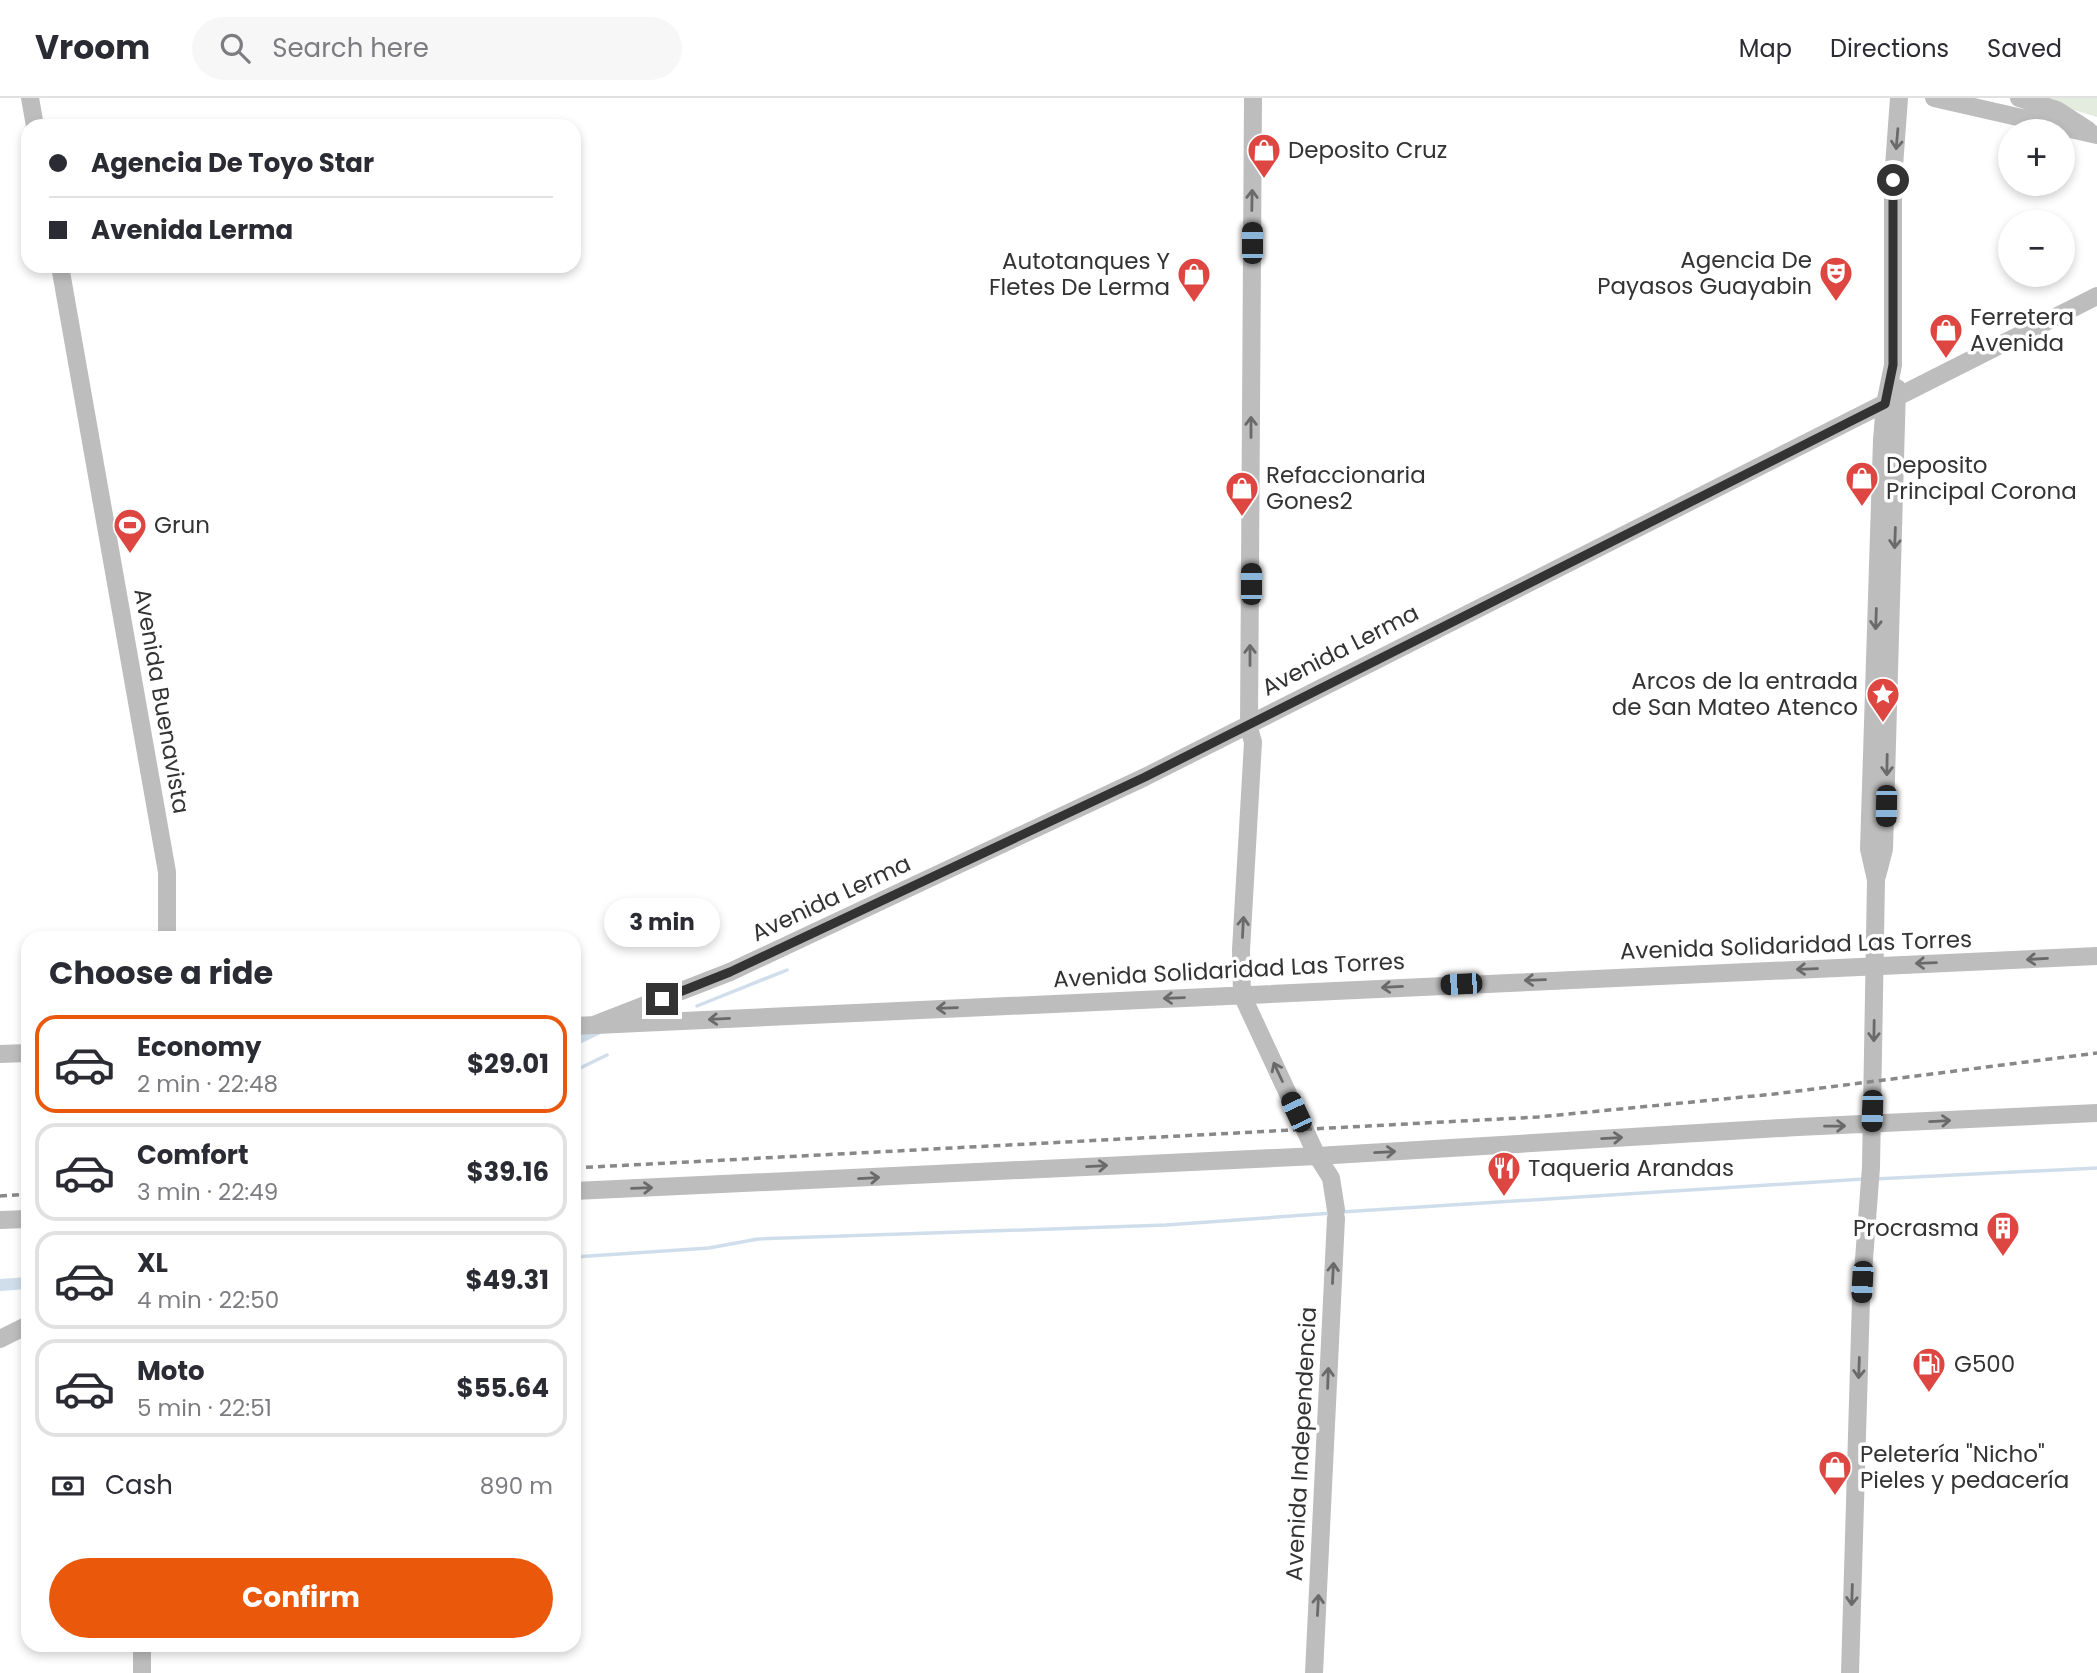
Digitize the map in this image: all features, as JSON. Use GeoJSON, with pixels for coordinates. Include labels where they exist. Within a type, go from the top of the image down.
{"type":"FeatureCollection","features":[{"type":"Feature","properties":{"kind":"main road"},"geometry":{"type":"LineString","coordinates":[[30,98],[34,119]]}},
{"type":"Feature","properties":{"kind":"main road","name":"Avenida Independencia"},"geometry":{"type":"LineString","coordinates":[[1253,98],[1250,731],[1241,950],[1242,995],[1317,1156],[1331,1178],[1336,1214],[1314,1673]]}},
{"type":"Feature","properties":{"kind":"main road"},"geometry":{"type":"LineString","coordinates":[[1850,1673],[1861,1299],[1872,1125],[1876,880],[1884,849],[1893,365],[1893,180],[1899,98]]}},
{"type":"Feature","properties":{"kind":"main road"},"geometry":{"type":"LineString","coordinates":[[1934,98],[2096,135]]}},
{"type":"Feature","properties":{"kind":"main road"},"geometry":{"type":"LineString","coordinates":[[2019,98],[2070,116],[2096,135]]}},
{"type":"Feature","properties":{"kind":"main road","name":"Avenida Buenavista"},"geometry":{"type":"LineString","coordinates":[[61,273],[167,872],[167,931]]}},
{"type":"Feature","properties":{"kind":"main road","name":"Avenida Lerma"},"geometry":{"type":"LineString","coordinates":[[594,1025],[730,972],[1145,777],[1250,731],[2097,296]]}},
{"type":"Feature","properties":{"kind":"main road","name":"Avenida Solidaridad Las Torres"},"geometry":{"type":"LineString","coordinates":[[581,1026],[2097,956]]}},
{"type":"Feature","properties":{"kind":"main road"},"geometry":{"type":"LineString","coordinates":[[0,1055],[21,1054]]}},
{"type":"Feature","properties":{"kind":"main road"},"geometry":{"type":"LineString","coordinates":[[581,1191],[1317,1156],[1798,1127],[2097,1113]]}},
{"type":"Feature","properties":{"kind":"main road"},"geometry":{"type":"LineString","coordinates":[[0,1220],[21,1219]]}},
{"type":"Feature","properties":{"kind":"main road"},"geometry":{"type":"LineString","coordinates":[[0,1331],[21,1320]]}},
{"type":"Feature","properties":{"kind":"main road"},"geometry":{"type":"LineString","coordinates":[[0,1339],[21,1328]]}},
{"type":"Feature","properties":{"kind":"main road"},"geometry":{"type":"LineString","coordinates":[[142,1652],[142,1673]]}},
{"type":"Feature","properties":{"kind":"shaded area"},"geometry":{"type":"Polygon","coordinates":[[[2034,98],[2097,98],[2097,117],[2034,98]]]}},
{"type":"Feature","properties":{"kind":"waterway"},"geometry":{"type":"LineString","coordinates":[[697,1006],[787,970]]}},
{"type":"Feature","properties":{"kind":"waterway"},"geometry":{"type":"LineString","coordinates":[[581,1037],[599,1028]]}},
{"type":"Feature","properties":{"kind":"waterway"},"geometry":{"type":"LineString","coordinates":[[581,1068],[607,1055]]}},
{"type":"Feature","properties":{"kind":"waterway"},"geometry":{"type":"LineString","coordinates":[[1875,1179],[2097,1168]]}},
{"type":"Feature","properties":{"kind":"waterway"},"geometry":{"type":"LineString","coordinates":[[1341,1212],[1864,1179]]}},
{"type":"Feature","properties":{"kind":"waterway"},"geometry":{"type":"LineString","coordinates":[[581,1257],[709,1248],[758,1239],[1166,1225],[1333,1213]]}},
{"type":"Feature","properties":{"kind":"waterway"},"geometry":{"type":"LineString","coordinates":[[0,1285],[21,1284]]}},
{"type":"Feature","properties":{"kind":"railway"},"geometry":{"type":"LineString","coordinates":[[581,1168],[1538,1117],[1774,1094],[2097,1053]]}},
{"type":"Feature","properties":{"kind":"railway"},"geometry":{"type":"LineString","coordinates":[[0,1196],[21,1194]]}},
{"type":"Feature","properties":{"kind":"place","name":"Deposito Cruz"},"geometry":{"type":"Point","coordinates":[1264,180]}},
{"type":"Feature","properties":{"kind":"place","name":"Agencia De Payasos Guayabin"},"geometry":{"type":"Point","coordinates":[1836,303]}},
{"type":"Feature","properties":{"kind":"place","name":"Autotanques Y Fletes De Lerma"},"geometry":{"type":"Point","coordinates":[1194,304]}},
{"type":"Feature","properties":{"kind":"place","name":"Ferretera Avenida"},"geometry":{"type":"Point","coordinates":[1946,360]}},
{"type":"Feature","properties":{"kind":"place","name":"Deposito Principal Corona"},"geometry":{"type":"Point","coordinates":[1862,508]}},
{"type":"Feature","properties":{"kind":"place","name":"Refaccionaria Gones2"},"geometry":{"type":"Point","coordinates":[1242,518]}},
{"type":"Feature","properties":{"kind":"place","name":"Grun"},"geometry":{"type":"Point","coordinates":[130,555]}},
{"type":"Feature","properties":{"kind":"place","name":"Arcos de la entrada de San Mateo Atenco"},"geometry":{"type":"Point","coordinates":[1883,724]}},
{"type":"Feature","properties":{"kind":"place","name":"Taqueria Arandas"},"geometry":{"type":"Point","coordinates":[1504,1198]}},
{"type":"Feature","properties":{"kind":"place","name":"Procrasma"},"geometry":{"type":"Point","coordinates":[2003,1258]}},
{"type":"Feature","properties":{"kind":"place","name":"G500"},"geometry":{"type":"Point","coordinates":[1929,1394]}},
{"type":"Feature","properties":{"kind":"place","name":"Peletería \"Nicho\" Pieles y pedacería"},"geometry":{"type":"Point","coordinates":[1835,1497]}},
{"type":"Feature","properties":{"kind":"route"},"geometry":{"type":"LineString","coordinates":[[662,999],[730,972],[1145,777],[1885,404],[1893,365],[1893,180]]}}]}
